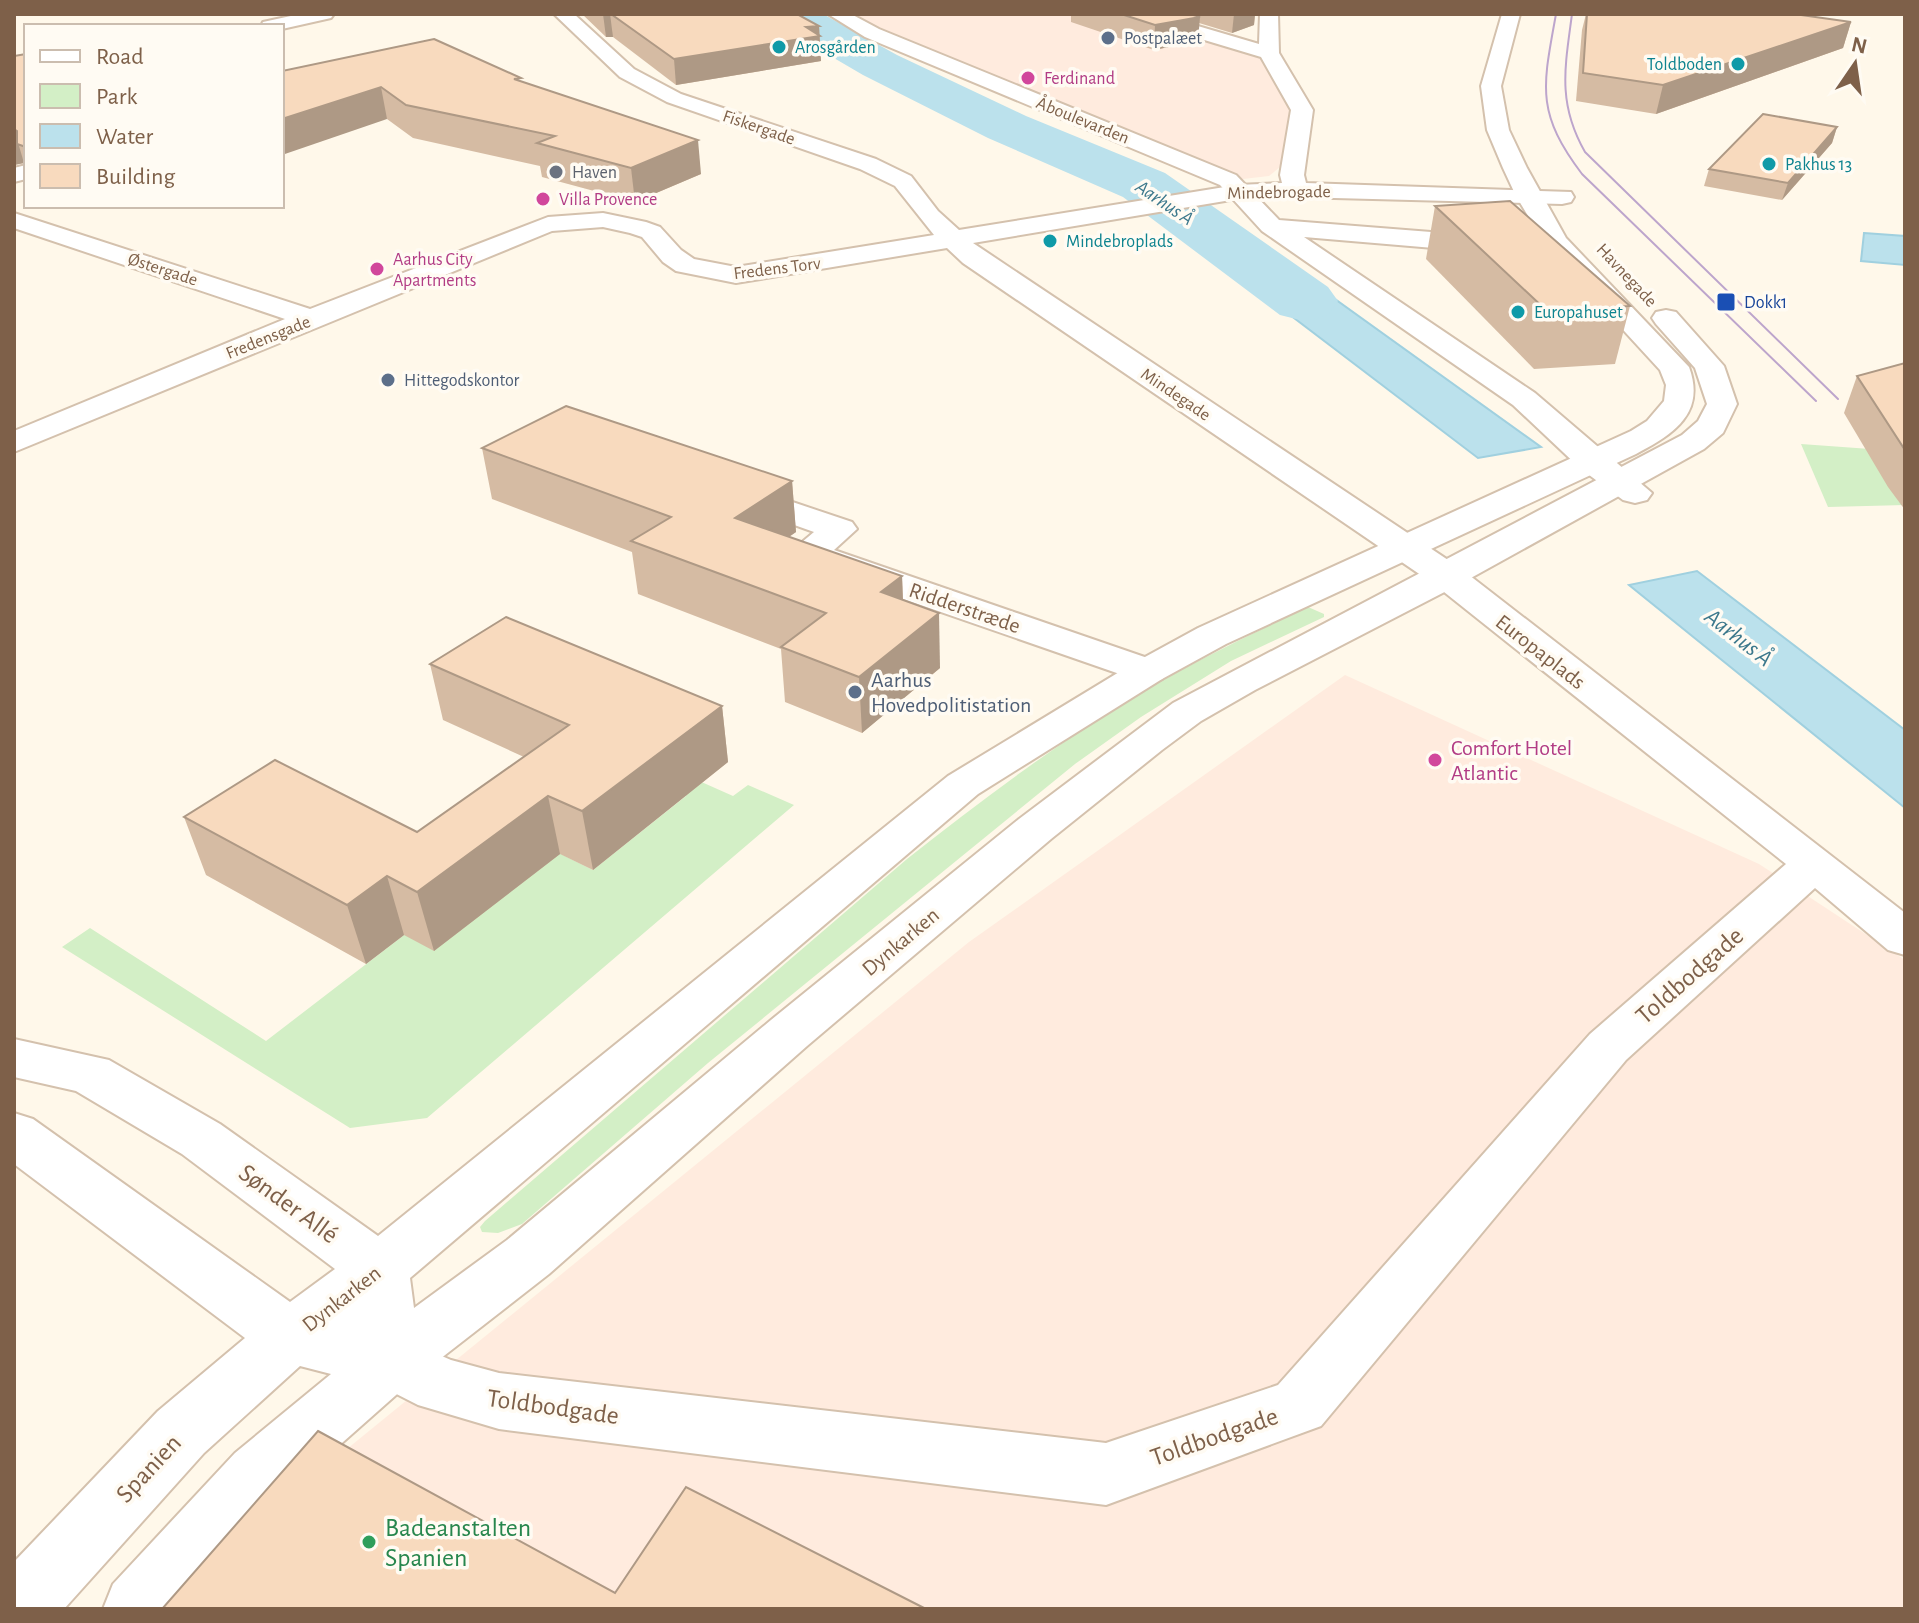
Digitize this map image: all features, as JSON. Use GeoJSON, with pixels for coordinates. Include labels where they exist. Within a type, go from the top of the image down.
{"type":"FeatureCollection","features":[{"type":"Feature","properties":{"kind":"street"},"geometry":{"type":"LineString","coordinates":[[279,24],[325,14]]}},
{"type":"Feature","properties":{"kind":"street","name":"Fiskergade"},"geometry":{"type":"LineString","coordinates":[[563,14],[627,73],[674,98],[888,173],[903,181],[952,239]]}},
{"type":"Feature","properties":{"kind":"street","name":"Åboulevarden"},"geometry":{"type":"LineString","coordinates":[[837,14],[872,33],[1228,180],[1237,192]]}},
{"type":"Feature","properties":{"kind":"street"},"geometry":{"type":"LineString","coordinates":[[1137,14],[1269,53]]}},
{"type":"Feature","properties":{"kind":"street"},"geometry":{"type":"LineString","coordinates":[[1269,14],[1269,53],[1302,110],[1292,175],[1296,190]]}},
{"type":"Feature","properties":{"kind":"street","name":"Havnegade"},"geometry":{"type":"LineString","coordinates":[[1511,14],[1491,86],[1493,109],[1498,130],[1528,196],[1556,242],[1662,352],[1680,377],[1682,396],[1673,413],[1615,479]]}},
{"type":"Feature","properties":{"kind":"street","name":"Mindebrogade"},"geometry":{"type":"LineString","coordinates":[[952,239],[1202,196],[1296,190],[1528,196],[1556,186],[1579,220]]}},
{"type":"Feature","properties":{"kind":"street"},"geometry":{"type":"LineString","coordinates":[[1237,192],[1271,226],[1524,399],[1615,479]]}},
{"type":"Feature","properties":{"kind":"street","name":"Østergade"},"geometry":{"type":"LineString","coordinates":[[14,220],[313,319]]}},
{"type":"Feature","properties":{"kind":"street","name":"Fredens Torv"},"geometry":{"type":"LineString","coordinates":[[522,232],[548,224],[579,220],[622,223],[651,232],[672,256],[685,265],[736,275],[952,239]]}},
{"type":"Feature","properties":{"kind":"street"},"geometry":{"type":"LineString","coordinates":[[1271,226],[1469,243],[1487,240],[1495,235],[1493,232]]}},
{"type":"Feature","properties":{"kind":"street","name":"Fredensgade"},"geometry":{"type":"LineString","coordinates":[[14,442],[522,232]]}},
{"type":"Feature","properties":{"kind":"street","name":"Mindegade"},"geometry":{"type":"LineString","coordinates":[[952,239],[972,257],[1335,500],[1401,548],[1447,576]]}},
{"type":"Feature","properties":{"kind":"street","name":"Havnegade"},"geometry":{"type":"LineString","coordinates":[[1615,479],[1693,442],[1712,426],[1722,404],[1709,366],[1651,301]]}},
{"type":"Feature","properties":{"kind":"street"},"geometry":{"type":"LineString","coordinates":[[1148,671],[1212,636],[1401,548],[1615,479]]}},
{"type":"Feature","properties":{"kind":"street"},"geometry":{"type":"LineString","coordinates":[[1447,576],[1615,479]]}},
{"type":"Feature","properties":{"kind":"street","name":"Ridderstræde"},"geometry":{"type":"LineString","coordinates":[[709,483],[840,529],[807,553],[1148,671]]}},
{"type":"Feature","properties":{"kind":"street","name":"Europaplads"},"geometry":{"type":"LineString","coordinates":[[1447,576],[1816,864],[1905,938]]}},
{"type":"Feature","properties":{"kind":"street","name":"Dynkarken"},"geometry":{"type":"LineString","coordinates":[[391,1361],[528,1257],[801,1023],[1035,829],[1147,741],[1187,712],[1241,682],[1447,576]]}},
{"type":"Feature","properties":{"kind":"street","name":"Dynkarken"},"geometry":{"type":"LineString","coordinates":[[290,1337],[379,1269],[945,798],[1148,671]]}},
{"type":"Feature","properties":{"kind":"street","name":"Europaplads"},"geometry":{"type":"LineString","coordinates":[[1816,864],[1905,908]]}},
{"type":"Feature","properties":{"kind":"street","name":"Toldbodgade"},"geometry":{"type":"LineString","coordinates":[[391,1361],[440,1385],[499,1401],[1106,1474],[1299,1406],[1608,1047],[1816,864]]}},
{"type":"Feature","properties":{"kind":"street","name":"Sønder Allé"},"geometry":{"type":"LineString","coordinates":[[14,1058],[90,1074],[201,1139],[379,1269]]}},
{"type":"Feature","properties":{"kind":"street"},"geometry":{"type":"LineString","coordinates":[[14,1134],[290,1337],[391,1361]]}},
{"type":"Feature","properties":{"kind":"street"},"geometry":{"type":"LineString","coordinates":[[379,1269],[391,1361]]}},
{"type":"Feature","properties":{"kind":"street","name":"Spanien"},"geometry":{"type":"LineString","coordinates":[[17,1609],[181,1432],[290,1337]]}},
{"type":"Feature","properties":{"kind":"street"},"geometry":{"type":"LineString","coordinates":[[138,1609],[258,1475],[391,1361]]}},
{"type":"Feature","properties":{"kind":"shaded area"},"geometry":{"type":"Polygon","coordinates":[[[849,14],[1134,14],[1269,59],[1298,108],[1280,167],[1269,176],[1243,179],[911,44],[849,14]]]}},
{"type":"Feature","properties":{"kind":"shaded area"},"geometry":{"type":"Polygon","coordinates":[[[1345,675],[1759,864],[1905,960],[1905,1609],[209,1609],[331,1462],[969,942],[1345,675]]]}},
{"type":"Feature","properties":{"kind":"green space"},"geometry":{"type":"Polygon","coordinates":[[[1801,444],[1884,450],[1905,505],[1828,507],[1801,444]]]}},
{"type":"Feature","properties":{"kind":"green space"},"geometry":{"type":"Polygon","coordinates":[[[1308,607],[1324,614],[1324,617],[1231,661],[1141,717],[1075,764],[708,1063],[522,1224],[498,1233],[482,1232],[480,1227],[485,1221],[907,859],[962,816],[1047,754],[1135,696],[1308,607]]]}},
{"type":"Feature","properties":{"kind":"green space"},"geometry":{"type":"Polygon","coordinates":[[[688,776],[733,796],[748,785],[794,805],[427,1118],[350,1128],[62,947],[90,928],[266,1041],[404,935],[547,847],[593,870],[686,796],[688,776]]]}},
{"type":"Feature","properties":{"kind":"water"},"geometry":{"type":"Polygon","coordinates":[[[768,14],[815,14],[870,46],[1000,111],[1165,182],[1121,190],[920,97],[768,14]]]}},
{"type":"Feature","properties":{"kind":"water"},"geometry":{"type":"Polygon","coordinates":[[[1211,210],[1541,447],[1478,458],[1161,217],[1211,210]]]}},
{"type":"Feature","properties":{"kind":"water"},"geometry":{"type":"Polygon","coordinates":[[[1864,233],[1905,236],[1905,265],[1861,261],[1864,233]]]}},
{"type":"Feature","properties":{"kind":"water"},"geometry":{"type":"Polygon","coordinates":[[[1697,571],[1905,730],[1905,808],[1629,585],[1697,571]]]}},
{"type":"Feature","properties":{"kind":"building"},"geometry":{"type":"Polygon","coordinates":[[[611,14],[797,14],[819,26],[806,27],[820,36],[674,59],[611,14]]]}},
{"type":"Feature","properties":{"kind":"building"},"geometry":{"type":"Polygon","coordinates":[[[1121,14],[1190,14],[1200,17],[1155,25],[1121,14]]]}},
{"type":"Feature","properties":{"kind":"building"},"geometry":{"type":"Polygon","coordinates":[[[1587,14],[1794,14],[1851,22],[1663,85],[1583,73],[1587,14]]]}},
{"type":"Feature","properties":{"kind":"building"},"geometry":{"type":"Polygon","coordinates":[[[434,39],[521,78],[514,79],[698,140],[631,168],[537,143],[555,136],[406,105],[381,87],[284,118],[284,71],[434,39]]]}},
{"type":"Feature","properties":{"kind":"building"},"geometry":{"type":"Polygon","coordinates":[[[24,54],[24,146],[17,144],[17,131],[14,129],[14,56],[24,54]]]}},
{"type":"Feature","properties":{"kind":"building","name":"Pakhus 13"},"geometry":{"type":"Polygon","coordinates":[[[1763,114],[1837,127],[1788,183],[1709,169],[1763,114]]]}},
{"type":"Feature","properties":{"kind":"building"},"geometry":{"type":"Polygon","coordinates":[[[1510,201],[1630,306],[1547,311],[1435,206],[1510,201]]]}},
{"type":"Feature","properties":{"kind":"building"},"geometry":{"type":"Polygon","coordinates":[[[1905,363],[1905,450],[1857,376],[1905,363]]]}},
{"type":"Feature","properties":{"kind":"building"},"geometry":{"type":"Polygon","coordinates":[[[566,406],[792,481],[735,518],[902,576],[881,592],[939,613],[859,677],[781,647],[826,613],[631,541],[671,517],[482,448],[566,406]]]}},
{"type":"Feature","properties":{"kind":"building"},"geometry":{"type":"Polygon","coordinates":[[[506,617],[722,706],[582,811],[548,796],[417,892],[387,876],[347,905],[184,817],[275,760],[417,832],[569,725],[430,664],[506,617]]]}},
{"type":"Feature","properties":{"kind":"building"},"geometry":{"type":"Polygon","coordinates":[[[318,1431],[615,1593],[686,1487],[926,1609],[162,1609],[318,1431]]]}},
{"type":"Feature","properties":{"kind":"waterway","name":"Aarhus Å"},"geometry":{"type":"LineString","coordinates":[[790,14],[880,65],[1007,127],[1144,185],[1304,301]]}},
{"type":"Feature","properties":{"kind":"tram line"},"geometry":{"type":"LineString","coordinates":[[1556,14],[1546,98],[1556,133],[1567,152],[1582,174],[1816,401]]}},
{"type":"Feature","properties":{"kind":"tram line"},"geometry":{"type":"LineString","coordinates":[[1572,14],[1565,84],[1570,117],[1585,152],[1838,399]]}},
{"type":"Feature","properties":{"kind":"place","name":"Postpalæet"},"geometry":{"type":"Point","coordinates":[1108,38]}},
{"type":"Feature","properties":{"kind":"place","name":"Arosgården"},"geometry":{"type":"Point","coordinates":[779,47]}},
{"type":"Feature","properties":{"kind":"place","name":"Toldboden"},"geometry":{"type":"Point","coordinates":[1738,64]}},
{"type":"Feature","properties":{"kind":"place","name":"Ferdinand"},"geometry":{"type":"Point","coordinates":[1028,78]}},
{"type":"Feature","properties":{"kind":"place","name":"Pakhus 13"},"geometry":{"type":"Point","coordinates":[1769,164]}},
{"type":"Feature","properties":{"kind":"place","name":"Haven"},"geometry":{"type":"Point","coordinates":[556,172]}},
{"type":"Feature","properties":{"kind":"place","name":"Villa Provence"},"geometry":{"type":"Point","coordinates":[543,199]}},
{"type":"Feature","properties":{"kind":"place","name":"Mindebroplads"},"geometry":{"type":"Point","coordinates":[1050,241]}},
{"type":"Feature","properties":{"kind":"place","name":"Aarhus City Apartments"},"geometry":{"type":"Point","coordinates":[377,269]}},
{"type":"Feature","properties":{"kind":"place","name":"Dokk1"},"geometry":{"type":"Point","coordinates":[1726,302]}},
{"type":"Feature","properties":{"kind":"place","name":"Europahuset"},"geometry":{"type":"Point","coordinates":[1518,312]}},
{"type":"Feature","properties":{"kind":"place","name":"Hittegodskontor"},"geometry":{"type":"Point","coordinates":[388,380]}},
{"type":"Feature","properties":{"kind":"place","name":"Aarhus Hovedpolitistation"},"geometry":{"type":"Point","coordinates":[855,692]}},
{"type":"Feature","properties":{"kind":"place","name":"Comfort Hotel Atlantic"},"geometry":{"type":"Point","coordinates":[1435,760]}},
{"type":"Feature","properties":{"kind":"place","name":"Badeanstalten Spanien"},"geometry":{"type":"Point","coordinates":[369,1542]}}]}
